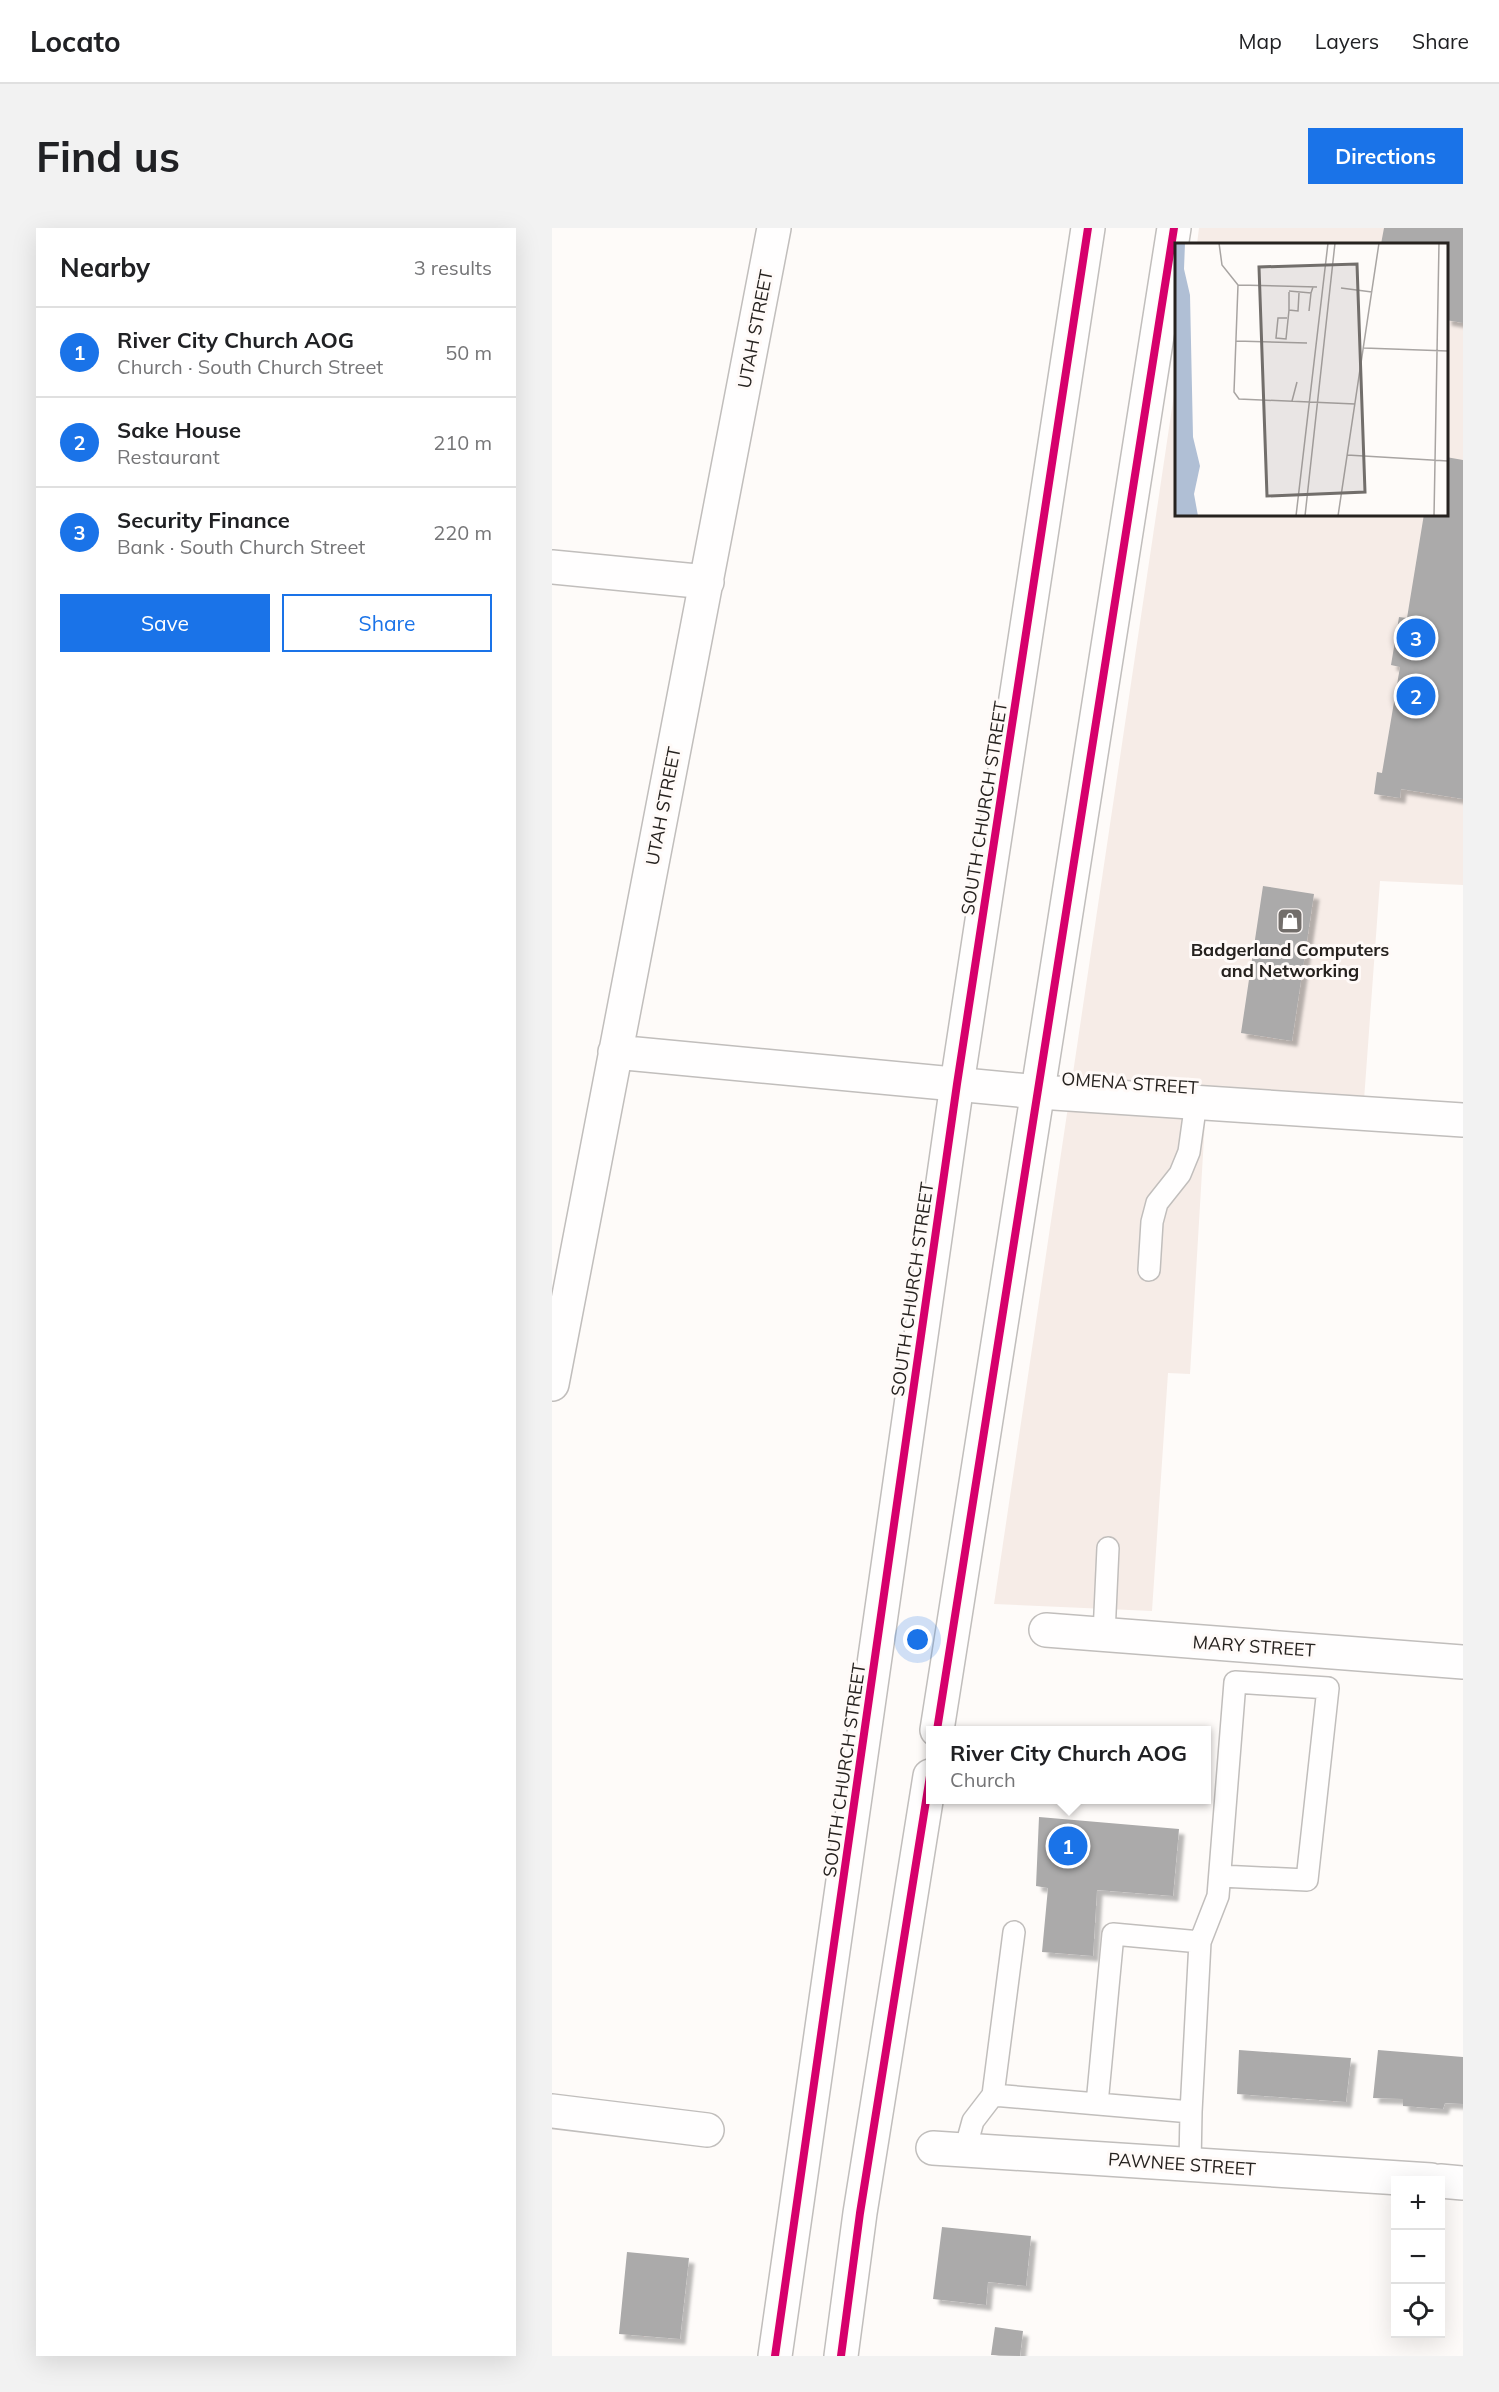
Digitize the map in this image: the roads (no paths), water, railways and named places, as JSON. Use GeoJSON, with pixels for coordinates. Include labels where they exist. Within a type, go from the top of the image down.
{"type":"FeatureCollection","features":[{"type":"Feature","properties":{"kind":"main road","name":"UTAH STREET"},"geometry":{"type":"LineString","coordinates":[[552,1384],[774,228]]}},
{"type":"Feature","properties":{"kind":"main road","name":"SOUTH CHURCH STREET"},"geometry":{"type":"LineString","coordinates":[[775,2356],[957,1084],[1088,228]]}},
{"type":"Feature","properties":{"kind":"main road"},"geometry":{"type":"LineString","coordinates":[[938,1726],[1040,1092],[1174,228]]}},
{"type":"Feature","properties":{"kind":"main road"},"geometry":{"type":"LineString","coordinates":[[552,567],[707,582]]}},
{"type":"Feature","properties":{"kind":"main road","name":"OMENA STREET"},"geometry":{"type":"LineString","coordinates":[[615,1052],[1040,1092],[1463,1120]]}},
{"type":"Feature","properties":{"kind":"main road","name":"MARY STREET"},"geometry":{"type":"LineString","coordinates":[[1046,1630],[1463,1662]]}},
{"type":"Feature","properties":{"kind":"main road"},"geometry":{"type":"LineString","coordinates":[[841,2356],[860,2213],[926,1801]]}},
{"type":"Feature","properties":{"kind":"main road"},"geometry":{"type":"LineString","coordinates":[[552,2111],[707,2130]]}},
{"type":"Feature","properties":{"kind":"main road","name":"PAWNEE STREET"},"geometry":{"type":"LineString","coordinates":[[933,2148],[1391,2178]]}},
{"type":"Feature","properties":{"kind":"main road"},"geometry":{"type":"LineString","coordinates":[[1445,2181],[1463,2183]]}},
{"type":"Feature","properties":{"kind":"lane"},"geometry":{"type":"LineString","coordinates":[[1149,1270],[1154,1213],[1157,1203],[1180,1174],[1189,1152],[1196,1102]]}},
{"type":"Feature","properties":{"kind":"lane"},"geometry":{"type":"LineString","coordinates":[[1104,1634],[1108,1548]]}},
{"type":"Feature","properties":{"kind":"lane"},"geometry":{"type":"LineString","coordinates":[[1190,2164],[1200,1942],[1218,1896],[1236,1645]]}},
{"type":"Feature","properties":{"kind":"lane"},"geometry":{"type":"LineString","coordinates":[[1220,1876],[1306,1880],[1331,1652]]}},
{"type":"Feature","properties":{"kind":"lane"},"geometry":{"type":"LineString","coordinates":[[1234,1682],[1328,1688]]}},
{"type":"Feature","properties":{"kind":"lane"},"geometry":{"type":"LineString","coordinates":[[965,2150],[973,2121],[993,2095],[1014,1932]]}},
{"type":"Feature","properties":{"kind":"lane"},"geometry":{"type":"LineString","coordinates":[[1097,2104],[1113,1934],[1200,1942]]}},
{"type":"Feature","properties":{"kind":"lane"},"geometry":{"type":"LineString","coordinates":[[993,2095],[1191,2112]]}},
{"type":"Feature","properties":{"kind":"place","name":"Security Finance"},"geometry":{"type":"Point","coordinates":[1416,638]}},
{"type":"Feature","properties":{"kind":"place","name":"Sake House"},"geometry":{"type":"Point","coordinates":[1416,696]}},
{"type":"Feature","properties":{"kind":"place","name":"Badgerland Computers and Networking"},"geometry":{"type":"Point","coordinates":[1290,921]}},
{"type":"Feature","properties":{"kind":"place","name":"River City Church AOG"},"geometry":{"type":"Point","coordinates":[1068,1846]}}]}
